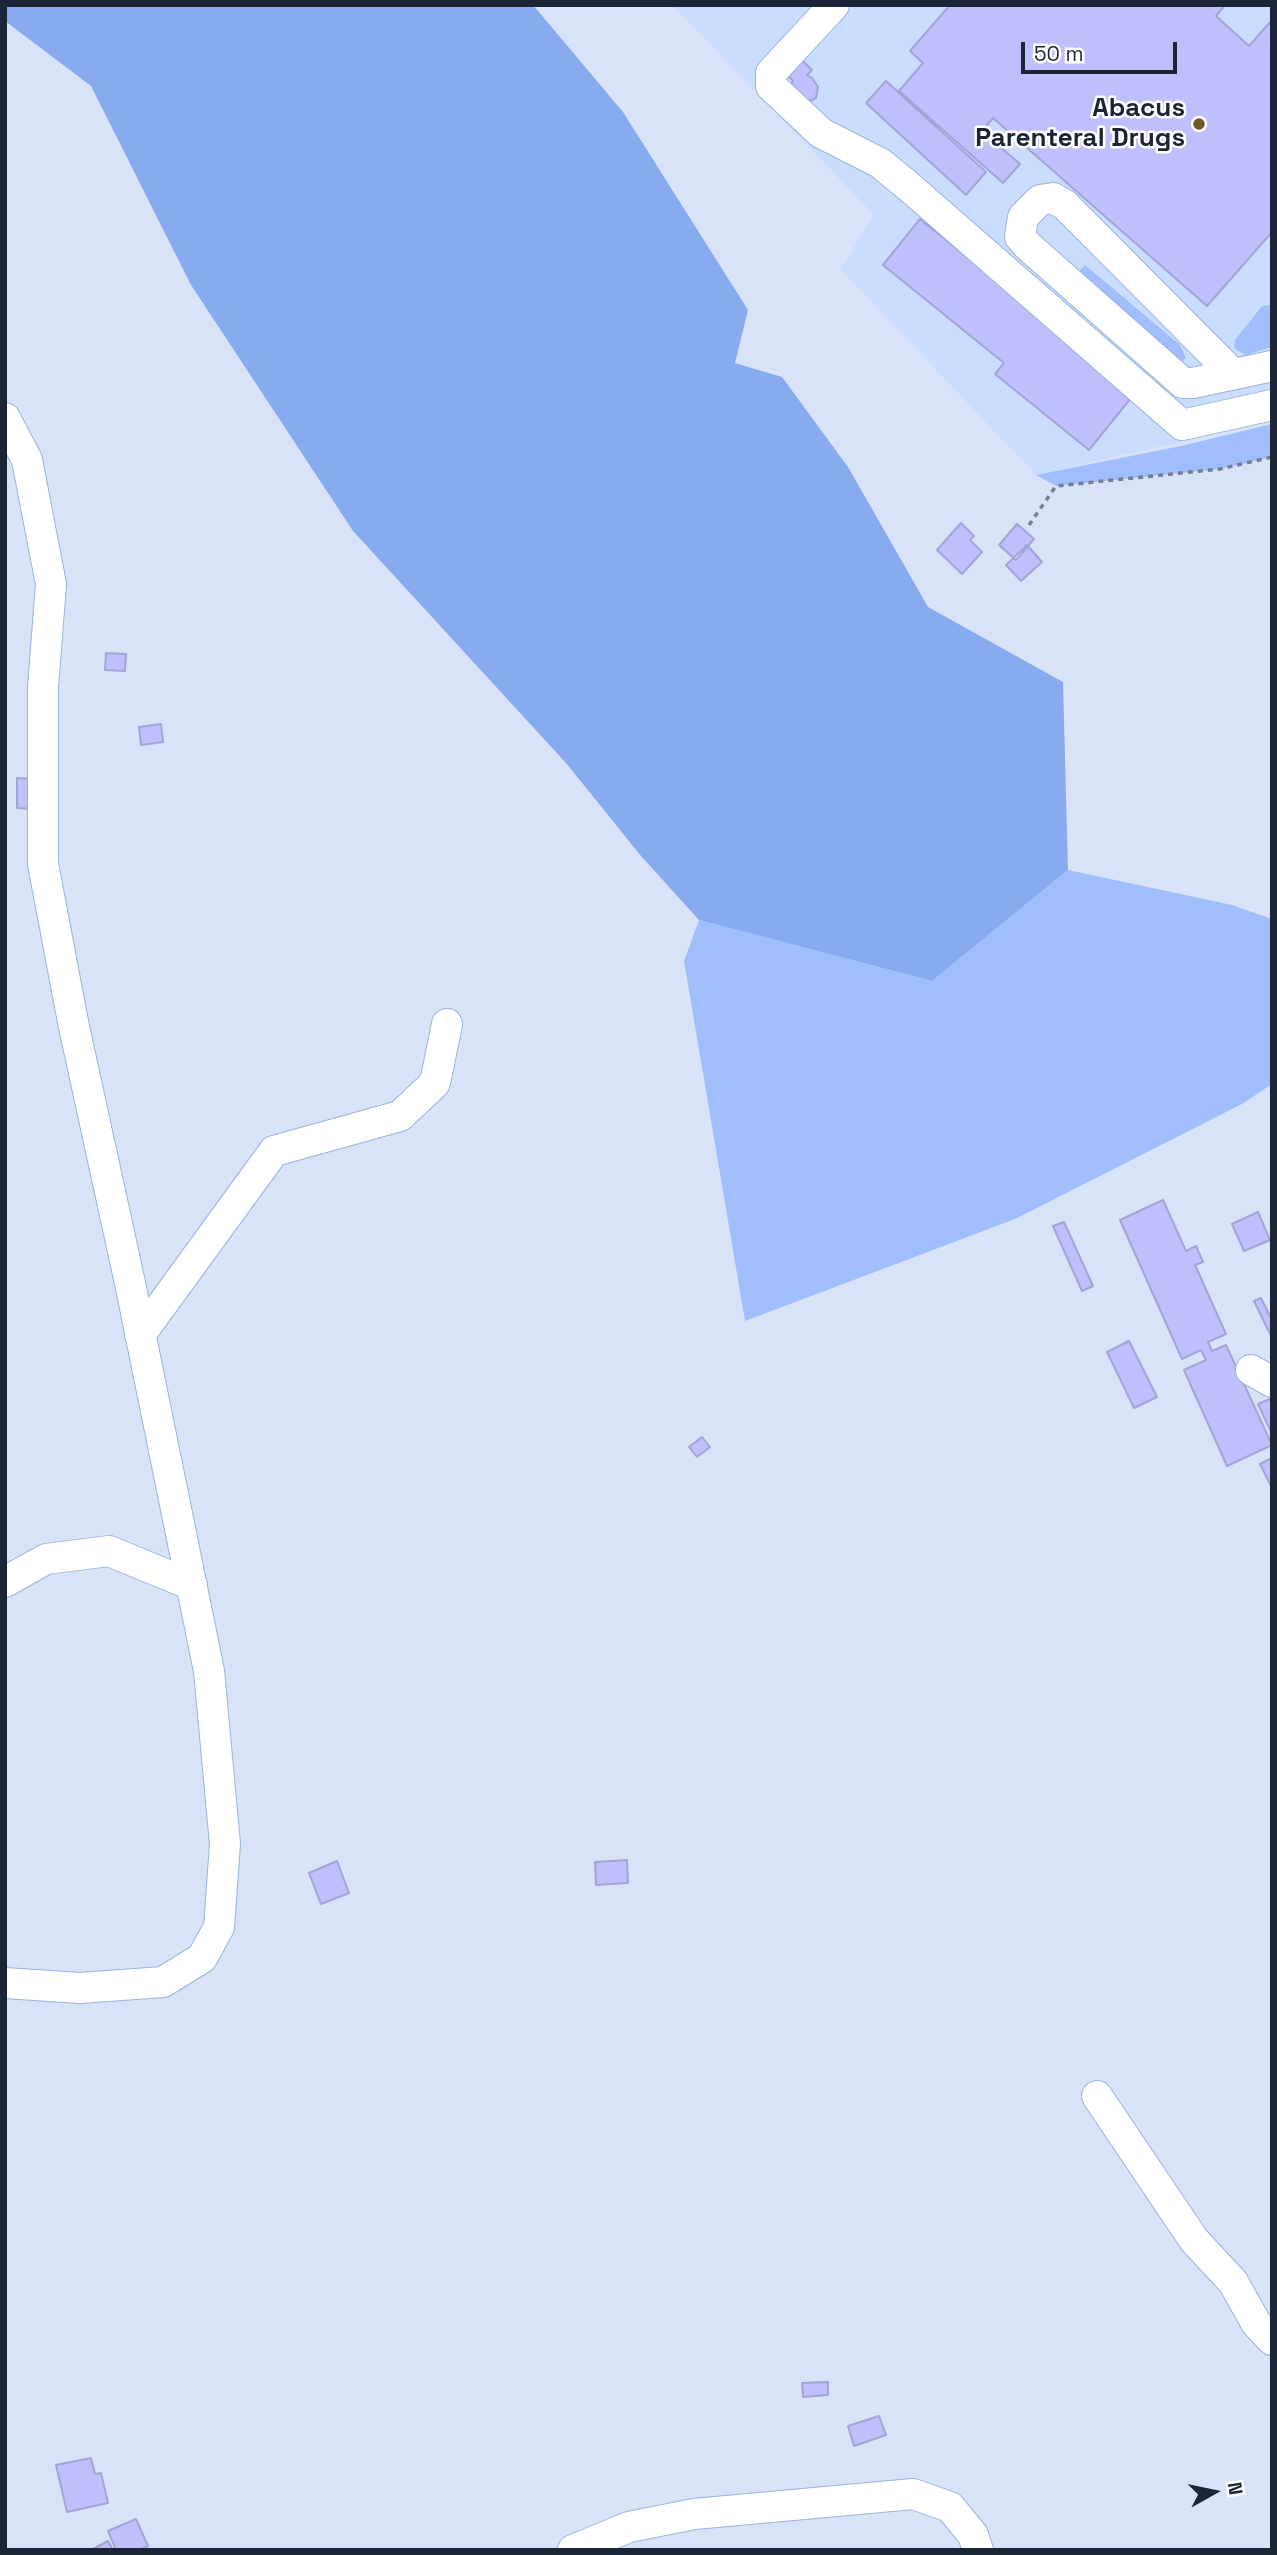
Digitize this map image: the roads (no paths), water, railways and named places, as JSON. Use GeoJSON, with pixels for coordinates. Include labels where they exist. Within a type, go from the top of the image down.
{"type":"FeatureCollection","features":[{"type":"Feature","properties":{"kind":"street"},"geometry":{"type":"LineString","coordinates":[[834,5],[771,73],[771,86],[821,132],[880,163],[1182,425],[1272,405]]}},
{"type":"Feature","properties":{"kind":"street"},"geometry":{"type":"LineString","coordinates":[[1233,374],[1065,205],[1053,198],[1040,200],[1023,217],[1020,237],[1028,246],[1183,383],[1193,383],[1272,366]]}},
{"type":"Feature","properties":{"kind":"street"},"geometry":{"type":"LineString","coordinates":[[5,418],[27,460],[51,584],[43,687],[43,864],[77,1040],[209,1671],[225,1844],[219,1927],[202,1958],[163,1982],[80,1988],[5,1983]]}},
{"type":"Feature","properties":{"kind":"street"},"geometry":{"type":"LineString","coordinates":[[140,1335],[274,1151],[400,1116],[435,1083],[447,1024]]}},
{"type":"Feature","properties":{"kind":"street"},"geometry":{"type":"LineString","coordinates":[[5,1582],[46,1559],[109,1551],[192,1585]]}},
{"type":"Feature","properties":{"kind":"street"},"geometry":{"type":"LineString","coordinates":[[1097,2096],[1194,2239],[1233,2282],[1256,2323],[1272,2340]]}},
{"type":"Feature","properties":{"kind":"street"},"geometry":{"type":"LineString","coordinates":[[573,2550],[629,2528],[694,2514],[913,2494],[950,2507],[973,2535],[978,2550]]}},
{"type":"Feature","properties":{"kind":"place","name":"Abacus Parenteral Drugs"},"geometry":{"type":"Point","coordinates":[1199,124]}}]}
